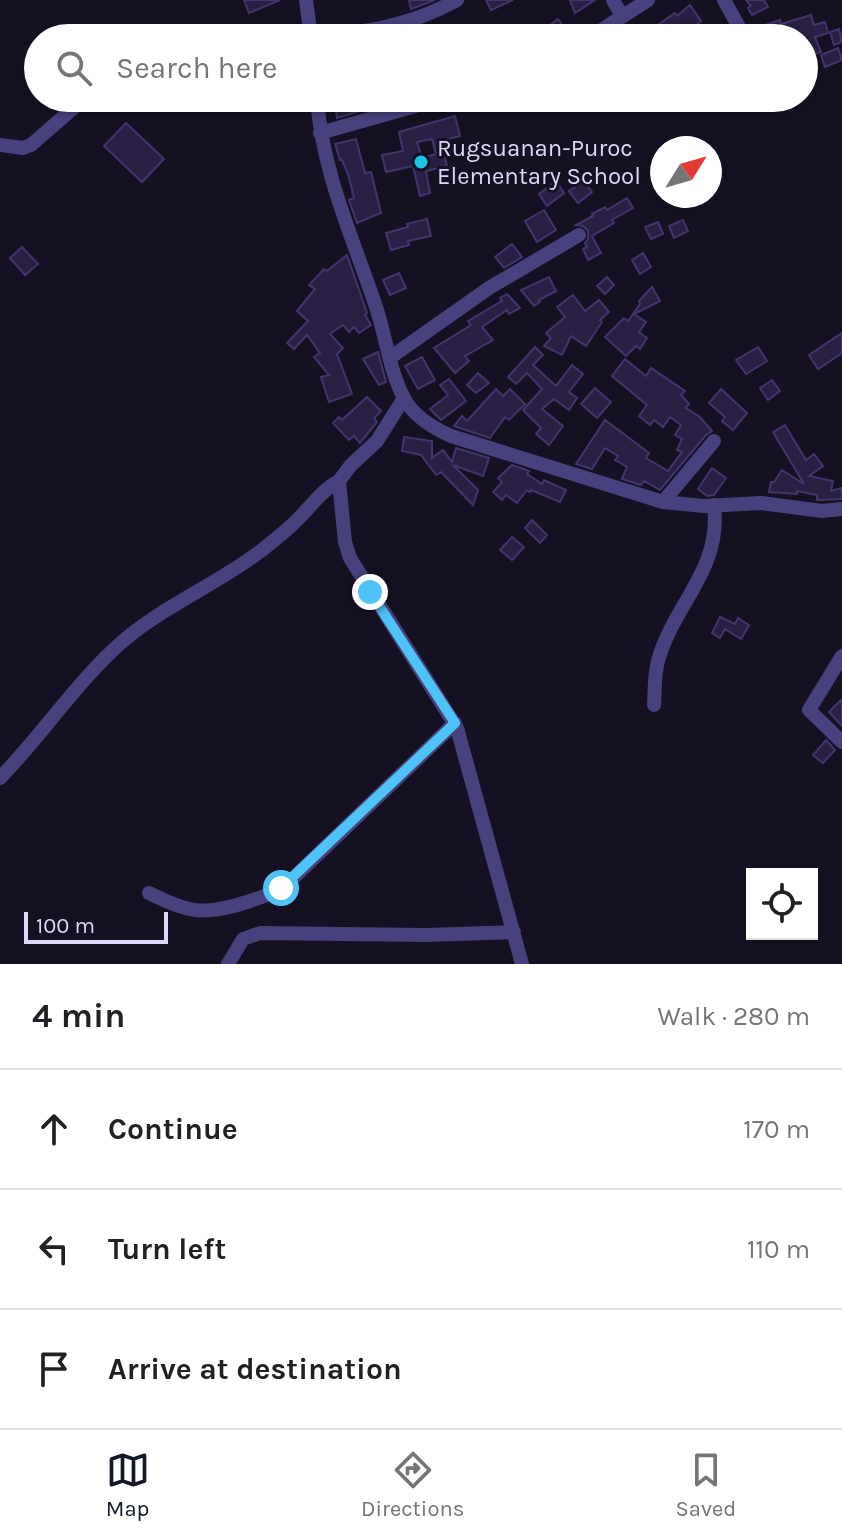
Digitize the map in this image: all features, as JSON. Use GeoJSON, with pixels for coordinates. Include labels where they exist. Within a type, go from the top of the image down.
{"type":"FeatureCollection","features":[{"type":"Feature","properties":{"kind":"street"},"geometry":{"type":"LineString","coordinates":[[306,0],[309,24]]}},
{"type":"Feature","properties":{"kind":"street"},"geometry":{"type":"LineString","coordinates":[[402,24],[457,0]]}},
{"type":"Feature","properties":{"kind":"street"},"geometry":{"type":"LineString","coordinates":[[613,0],[622,16]]}},
{"type":"Feature","properties":{"kind":"street"},"geometry":{"type":"LineString","coordinates":[[610,24],[648,0]]}},
{"type":"Feature","properties":{"kind":"street"},"geometry":{"type":"LineString","coordinates":[[724,0],[737,24]]}},
{"type":"Feature","properties":{"kind":"street"},"geometry":{"type":"LineString","coordinates":[[0,145],[23,148],[31,145],[69,112]]}},
{"type":"Feature","properties":{"kind":"street"},"geometry":{"type":"LineString","coordinates":[[318,112],[332,181],[404,398],[422,419],[451,436],[663,502],[714,505],[761,503],[822,511],[842,509]]}},
{"type":"Feature","properties":{"kind":"street"},"geometry":{"type":"LineString","coordinates":[[320,133],[394,112]]}},
{"type":"Feature","properties":{"kind":"street"},"geometry":{"type":"LineString","coordinates":[[391,357],[489,288],[579,235]]}},
{"type":"Feature","properties":{"kind":"street"},"geometry":{"type":"LineString","coordinates":[[0,778],[121,643],[144,624],[259,552],[339,481],[377,441],[404,398]]}},
{"type":"Feature","properties":{"kind":"street"},"geometry":{"type":"LineString","coordinates":[[663,502],[714,441]]}},
{"type":"Feature","properties":{"kind":"street"},"geometry":{"type":"LineString","coordinates":[[339,481],[345,542],[350,558],[455,723],[522,964]]}},
{"type":"Feature","properties":{"kind":"street"},"geometry":{"type":"LineString","coordinates":[[654,705],[660,654],[709,560],[717,526],[714,505]]}},
{"type":"Feature","properties":{"kind":"street"},"geometry":{"type":"LineString","coordinates":[[842,656],[809,710],[842,742]]}},
{"type":"Feature","properties":{"kind":"street"},"geometry":{"type":"LineString","coordinates":[[149,893],[185,910],[199,912],[223,910],[275,892],[455,723]]}},
{"type":"Feature","properties":{"kind":"street"},"geometry":{"type":"LineString","coordinates":[[228,964],[243,939],[260,933],[426,935],[514,932]]}},
{"type":"Feature","properties":{"kind":"building"},"geometry":{"type":"Polygon","coordinates":[[[244,0],[280,0],[249,13],[244,0]]]}},
{"type":"Feature","properties":{"kind":"building"},"geometry":{"type":"Polygon","coordinates":[[[409,0],[435,0],[411,9],[409,0]]]}},
{"type":"Feature","properties":{"kind":"building"},"geometry":{"type":"Polygon","coordinates":[[[486,0],[513,0],[491,10],[486,0]]]}},
{"type":"Feature","properties":{"kind":"building"},"geometry":{"type":"Polygon","coordinates":[[[570,0],[595,0],[575,13],[570,0]]]}},
{"type":"Feature","properties":{"kind":"building"},"geometry":{"type":"Polygon","coordinates":[[[746,0],[764,0],[768,7],[752,15],[748,8],[751,6],[746,0]]]}},
{"type":"Feature","properties":{"kind":"building"},"geometry":{"type":"Polygon","coordinates":[[[690,5],[701,21],[698,24],[659,24],[675,13],[677,16],[690,5]]]}},
{"type":"Feature","properties":{"kind":"building"},"geometry":{"type":"Polygon","coordinates":[[[811,15],[814,24],[781,24],[811,15]]]}},
{"type":"Feature","properties":{"kind":"building"},"geometry":{"type":"Polygon","coordinates":[[[825,22],[828,33],[818,36],[818,24],[825,22]]]}},
{"type":"Feature","properties":{"kind":"building"},"geometry":{"type":"Polygon","coordinates":[[[839,29],[842,42],[834,45],[830,32],[839,29]]]}},
{"type":"Feature","properties":{"kind":"building"},"geometry":{"type":"Polygon","coordinates":[[[838,48],[842,60],[825,67],[821,55],[838,48]]]}},
{"type":"Feature","properties":{"kind":"building"},"geometry":{"type":"Polygon","coordinates":[[[336,112],[357,112],[337,118],[336,112]]]}},
{"type":"Feature","properties":{"kind":"building"},"geometry":{"type":"Polygon","coordinates":[[[455,116],[460,136],[440,141],[447,166],[426,171],[430,193],[420,196],[413,166],[386,172],[382,155],[403,151],[399,132],[455,116]],[[432,139],[417,142],[422,158],[436,154],[432,139]]]}},
{"type":"Feature","properties":{"kind":"building"},"geometry":{"type":"Polygon","coordinates":[[[126,123],[164,159],[142,182],[104,146],[126,123]]]}},
{"type":"Feature","properties":{"kind":"building"},"geometry":{"type":"Polygon","coordinates":[[[356,139],[365,173],[371,172],[381,213],[357,223],[349,200],[354,198],[348,174],[335,144],[356,139]]]}},
{"type":"Feature","properties":{"kind":"building"},"geometry":{"type":"Polygon","coordinates":[[[556,181],[564,193],[547,206],[539,194],[556,181]]]}},
{"type":"Feature","properties":{"kind":"building"},"geometry":{"type":"Polygon","coordinates":[[[584,181],[592,192],[578,203],[569,191],[584,181]]]}},
{"type":"Feature","properties":{"kind":"building"},"geometry":{"type":"Polygon","coordinates":[[[627,198],[633,208],[592,236],[601,253],[588,260],[583,249],[587,247],[588,231],[576,225],[627,198]]]}},
{"type":"Feature","properties":{"kind":"building"},"geometry":{"type":"Polygon","coordinates":[[[544,210],[556,230],[537,242],[525,221],[544,210]]]}},
{"type":"Feature","properties":{"kind":"building"},"geometry":{"type":"Polygon","coordinates":[[[427,219],[431,236],[408,241],[409,245],[391,250],[386,233],[427,219]]]}},
{"type":"Feature","properties":{"kind":"building"},"geometry":{"type":"Polygon","coordinates":[[[683,220],[688,231],[674,238],[669,226],[683,220]]]}},
{"type":"Feature","properties":{"kind":"building"},"geometry":{"type":"Polygon","coordinates":[[[658,222],[663,234],[651,239],[645,227],[658,222]]]}},
{"type":"Feature","properties":{"kind":"building"},"geometry":{"type":"Polygon","coordinates":[[[512,244],[522,257],[504,268],[495,257],[512,244]]]}},
{"type":"Feature","properties":{"kind":"building"},"geometry":{"type":"Polygon","coordinates":[[[22,247],[38,264],[25,275],[10,258],[22,247]]]}},
{"type":"Feature","properties":{"kind":"building"},"geometry":{"type":"Polygon","coordinates":[[[643,253],[651,267],[640,274],[632,260],[643,253]]]}},
{"type":"Feature","properties":{"kind":"building"},"geometry":{"type":"Polygon","coordinates":[[[347,255],[367,313],[365,315],[371,325],[359,333],[354,327],[349,332],[343,325],[330,334],[343,348],[337,354],[352,394],[329,402],[321,377],[329,375],[314,357],[320,353],[307,335],[294,349],[287,343],[308,321],[297,311],[315,289],[309,285],[324,269],[327,271],[347,255]]]}},
{"type":"Feature","properties":{"kind":"building"},"geometry":{"type":"Polygon","coordinates":[[[399,273],[406,288],[390,295],[383,280],[399,273]]]}},
{"type":"Feature","properties":{"kind":"building"},"geometry":{"type":"Polygon","coordinates":[[[549,277],[556,291],[534,306],[521,290],[549,277]]]}},
{"type":"Feature","properties":{"kind":"building"},"geometry":{"type":"Polygon","coordinates":[[[607,277],[614,285],[605,294],[597,286],[607,277]]]}},
{"type":"Feature","properties":{"kind":"building"},"geometry":{"type":"Polygon","coordinates":[[[652,287],[660,301],[634,314],[646,322],[639,332],[647,338],[640,349],[636,346],[626,356],[605,337],[624,318],[628,321],[639,301],[652,287]]]}},
{"type":"Feature","properties":{"kind":"building"},"geometry":{"type":"Polygon","coordinates":[[[507,294],[520,308],[509,314],[507,310],[482,327],[493,340],[465,356],[469,361],[455,373],[434,348],[471,325],[468,321],[502,301],[500,298],[507,294]]]}},
{"type":"Feature","properties":{"kind":"building"},"geometry":{"type":"Polygon","coordinates":[[[573,295],[585,311],[599,300],[609,312],[600,320],[602,322],[586,346],[571,336],[562,355],[544,346],[551,338],[546,333],[565,317],[557,307],[573,295]]]}},
{"type":"Feature","properties":{"kind":"building"},"geometry":{"type":"Polygon","coordinates":[[[842,333],[842,353],[818,369],[809,355],[842,333]]]}},
{"type":"Feature","properties":{"kind":"building"},"geometry":{"type":"Polygon","coordinates":[[[535,347],[543,355],[533,365],[556,386],[572,365],[583,374],[569,392],[577,398],[569,410],[554,399],[542,409],[563,426],[549,445],[536,434],[541,428],[523,410],[542,389],[527,373],[516,384],[508,377],[535,347]]]}},
{"type":"Feature","properties":{"kind":"building"},"geometry":{"type":"Polygon","coordinates":[[[758,347],[767,361],[746,374],[736,360],[758,347]]]}},
{"type":"Feature","properties":{"kind":"building"},"geometry":{"type":"Polygon","coordinates":[[[378,352],[386,382],[379,385],[363,359],[378,352]]]}},
{"type":"Feature","properties":{"kind":"building"},"geometry":{"type":"Polygon","coordinates":[[[422,357],[435,380],[418,389],[405,366],[422,357]]]}},
{"type":"Feature","properties":{"kind":"building"},"geometry":{"type":"Polygon","coordinates":[[[625,359],[646,376],[651,368],[685,391],[681,395],[689,404],[686,408],[700,417],[712,431],[660,490],[644,481],[641,485],[622,479],[627,467],[615,460],[618,456],[605,448],[592,469],[576,464],[605,420],[649,453],[646,458],[668,471],[682,452],[677,450],[682,439],[675,435],[681,425],[670,417],[663,427],[654,420],[650,425],[639,416],[647,405],[612,376],[625,359]]]}},
{"type":"Feature","properties":{"kind":"building"},"geometry":{"type":"Polygon","coordinates":[[[478,373],[489,383],[476,393],[467,385],[478,373]]]}},
{"type":"Feature","properties":{"kind":"building"},"geometry":{"type":"Polygon","coordinates":[[[449,379],[466,401],[441,420],[430,409],[448,395],[440,385],[449,379]]]}},
{"type":"Feature","properties":{"kind":"building"},"geometry":{"type":"Polygon","coordinates":[[[772,380],[780,391],[768,400],[760,388],[772,380]]]}},
{"type":"Feature","properties":{"kind":"building"},"geometry":{"type":"Polygon","coordinates":[[[595,388],[611,402],[597,418],[581,404],[595,388]]]}},
{"type":"Feature","properties":{"kind":"building"},"geometry":{"type":"Polygon","coordinates":[[[496,389],[503,396],[510,389],[525,404],[509,420],[505,417],[490,438],[454,426],[462,416],[467,421],[496,389]]]}},
{"type":"Feature","properties":{"kind":"building"},"geometry":{"type":"Polygon","coordinates":[[[721,389],[747,413],[733,430],[722,421],[725,417],[709,403],[721,389]]]}},
{"type":"Feature","properties":{"kind":"building"},"geometry":{"type":"Polygon","coordinates":[[[367,397],[381,411],[374,418],[377,422],[360,443],[354,436],[349,440],[333,423],[339,417],[342,420],[367,397]]]}},
{"type":"Feature","properties":{"kind":"building"},"geometry":{"type":"Polygon","coordinates":[[[785,425],[806,460],[814,454],[823,466],[809,476],[833,481],[831,491],[842,488],[842,499],[817,500],[817,495],[797,491],[797,494],[769,492],[771,482],[782,470],[804,484],[773,432],[785,425]]]}},
{"type":"Feature","properties":{"kind":"building"},"geometry":{"type":"Polygon","coordinates":[[[404,437],[432,441],[432,458],[443,450],[452,462],[456,448],[489,458],[483,476],[453,465],[478,490],[473,505],[441,472],[436,475],[421,455],[402,451],[404,437]]]}},
{"type":"Feature","properties":{"kind":"building"},"geometry":{"type":"Polygon","coordinates":[[[512,465],[529,471],[527,474],[542,484],[544,480],[566,490],[560,502],[531,490],[527,490],[517,503],[506,495],[502,500],[493,492],[502,482],[498,478],[512,465]]]}},
{"type":"Feature","properties":{"kind":"building"},"geometry":{"type":"Polygon","coordinates":[[[712,468],[726,478],[714,495],[707,496],[698,489],[712,468]]]}},
{"type":"Feature","properties":{"kind":"building"},"geometry":{"type":"Polygon","coordinates":[[[532,520],[547,535],[540,543],[525,528],[532,520]]]}},
{"type":"Feature","properties":{"kind":"building"},"geometry":{"type":"Polygon","coordinates":[[[512,537],[524,547],[512,560],[500,550],[512,537]]]}},
{"type":"Feature","properties":{"kind":"building"},"geometry":{"type":"Polygon","coordinates":[[[720,617],[735,624],[738,618],[749,625],[741,639],[725,629],[720,638],[712,633],[720,617]]]}},
{"type":"Feature","properties":{"kind":"building"},"geometry":{"type":"Polygon","coordinates":[[[842,699],[842,726],[829,712],[842,699]]]}},
{"type":"Feature","properties":{"kind":"building"},"geometry":{"type":"Polygon","coordinates":[[[826,740],[835,750],[823,763],[813,755],[826,740]]]}},
{"type":"Feature","properties":{"kind":"place","name":"Rugsuanan-Puroc Elementary School"},"geometry":{"type":"Point","coordinates":[421,162]}},
{"type":"Feature","properties":{"kind":"route"},"geometry":{"type":"LineString","coordinates":[[281,888],[455,723],[370,592]]}}]}
